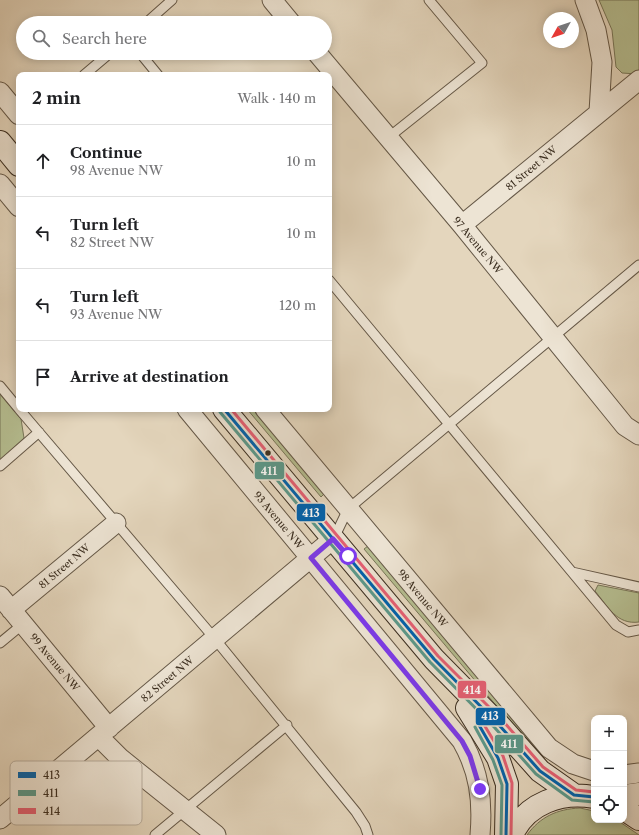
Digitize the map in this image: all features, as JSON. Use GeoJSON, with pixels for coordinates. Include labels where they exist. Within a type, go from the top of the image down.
{"type":"FeatureCollection","features":[{"type":"Feature","properties":{"kind":"main road"},"geometry":{"type":"LineString","coordinates":[[0,143],[16,162]]}},
{"type":"Feature","properties":{"kind":"main road"},"geometry":{"type":"LineString","coordinates":[[227,412],[434,659],[499,725],[540,771],[584,796]]}},
{"type":"Feature","properties":{"kind":"main road"},"geometry":{"type":"LineString","coordinates":[[434,659],[485,734],[498,758],[508,788],[506,835]]}},
{"type":"Feature","properties":{"kind":"main road"},"geometry":{"type":"LineString","coordinates":[[627,796],[639,794]]}},
{"type":"Feature","properties":{"kind":"main road"},"geometry":{"type":"LineString","coordinates":[[512,835],[520,822],[538,806],[560,797],[584,796]]}},
{"type":"Feature","properties":{"kind":"main road"},"geometry":{"type":"LineString","coordinates":[[627,811],[639,819]]}},
{"type":"Feature","properties":{"kind":"street"},"geometry":{"type":"LineString","coordinates":[[272,0],[286,16]]}},
{"type":"Feature","properties":{"kind":"street"},"geometry":{"type":"LineString","coordinates":[[585,0],[596,30],[602,62],[599,112]]}},
{"type":"Feature","properties":{"kind":"street","name":"97 Avenue NW"},"geometry":{"type":"LineString","coordinates":[[323,60],[554,336],[625,426],[639,435]]}},
{"type":"Feature","properties":{"kind":"street","name":"81 Street NW"},"geometry":{"type":"LineString","coordinates":[[462,225],[639,80]]}},
{"type":"Feature","properties":{"kind":"street"},"geometry":{"type":"LineString","coordinates":[[0,92],[16,111]]}},
{"type":"Feature","properties":{"kind":"street"},"geometry":{"type":"LineString","coordinates":[[0,184],[16,203]]}},
{"type":"Feature","properties":{"kind":"street","name":"93 Avenue NW"},"geometry":{"type":"LineString","coordinates":[[189,412],[462,741],[470,756],[480,789],[482,818],[480,835]]}},
{"type":"Feature","properties":{"kind":"street","name":"98 Avenue NW"},"geometry":{"type":"LineString","coordinates":[[267,412],[549,748],[573,764],[591,770]]}},
{"type":"Feature","properties":{"kind":"street","name":"81 Street NW"},"geometry":{"type":"LineString","coordinates":[[11,610],[116,523]]}},
{"type":"Feature","properties":{"kind":"street","name":"82 Street NW"},"geometry":{"type":"LineString","coordinates":[[69,761],[333,539]]}},
{"type":"Feature","properties":{"kind":"street","name":"99 Avenue NW"},"geometry":{"type":"LineString","coordinates":[[11,610],[104,732],[120,758],[124,761]]}},
{"type":"Feature","properties":{"kind":"street"},"geometry":{"type":"LineString","coordinates":[[627,775],[639,773]]}},
{"type":"Feature","properties":{"kind":"street","name":"99 Avenue NW"},"geometry":{"type":"LineString","coordinates":[[142,776],[216,835]]}},
{"type":"Feature","properties":{"kind":"street","name":"82 Street NW"},"geometry":{"type":"LineString","coordinates":[[0,819],[10,811]]}},
{"type":"Feature","properties":{"kind":"lane"},"geometry":{"type":"LineString","coordinates":[[154,16],[172,0]]}},
{"type":"Feature","properties":{"kind":"lane"},"geometry":{"type":"LineString","coordinates":[[389,137],[482,63],[429,0]]}},
{"type":"Feature","properties":{"kind":"lane"},"geometry":{"type":"LineString","coordinates":[[88,72],[102,60]]}},
{"type":"Feature","properties":{"kind":"lane"},"geometry":{"type":"LineString","coordinates":[[146,60],[156,72]]}},
{"type":"Feature","properties":{"kind":"lane"},"geometry":{"type":"LineString","coordinates":[[333,539],[348,509],[639,265]]}},
{"type":"Feature","properties":{"kind":"lane"},"geometry":{"type":"LineString","coordinates":[[332,284],[616,625],[628,632],[639,630]]}},
{"type":"Feature","properties":{"kind":"lane"},"geometry":{"type":"LineString","coordinates":[[0,386],[16,405]]}},
{"type":"Feature","properties":{"kind":"lane"},"geometry":{"type":"LineString","coordinates":[[22,412],[287,725],[356,812],[365,826],[368,835]]}},
{"type":"Feature","properties":{"kind":"lane"},"geometry":{"type":"LineString","coordinates":[[0,466],[39,432]]}},
{"type":"Feature","properties":{"kind":"lane"},"geometry":{"type":"LineString","coordinates":[[572,572],[639,587]]}},
{"type":"Feature","properties":{"kind":"lane"},"geometry":{"type":"LineString","coordinates":[[0,643],[11,610]]}},
{"type":"Feature","properties":{"kind":"lane"},"geometry":{"type":"LineString","coordinates":[[155,835],[287,725]]}},
{"type":"Feature","properties":{"kind":"green space"},"geometry":{"type":"Polygon","coordinates":[[[599,0],[639,0],[639,72],[637,74],[622,73],[616,67],[612,30],[599,0]]]}},
{"type":"Feature","properties":{"kind":"green space"},"geometry":{"type":"Polygon","coordinates":[[[0,394],[21,419],[24,438],[0,461],[0,394]]]}},
{"type":"Feature","properties":{"kind":"green space"},"geometry":{"type":"Polygon","coordinates":[[[250,412],[258,412],[325,493],[321,497],[250,412]]]}},
{"type":"Feature","properties":{"kind":"green space"},"geometry":{"type":"Polygon","coordinates":[[[368,546],[546,755],[542,760],[364,549],[368,546]]]}},
{"type":"Feature","properties":{"kind":"green space"},"geometry":{"type":"Polygon","coordinates":[[[598,585],[639,593],[639,622],[625,621],[614,614],[595,591],[598,585]]]}},
{"type":"Feature","properties":{"kind":"green space"},"geometry":{"type":"Polygon","coordinates":[[[580,808],[591,810],[591,823],[621,823],[639,835],[527,835],[543,819],[557,812],[580,808]]]}},
{"type":"Feature","properties":{"kind":"transit line","name":"411"},"geometry":{"type":"LineString","coordinates":[[220,412],[430,662],[495,728],[536,774],[572,800],[591,802]]}},
{"type":"Feature","properties":{"kind":"transit line","name":"413"},"geometry":{"type":"LineString","coordinates":[[227,412],[434,659],[499,725],[540,771],[574,795],[591,797]]}},
{"type":"Feature","properties":{"kind":"transit line","name":"414"},"geometry":{"type":"LineString","coordinates":[[234,412],[438,656],[503,721],[543,767],[576,790],[591,792]]}},
{"type":"Feature","properties":{"kind":"transit line","name":"414"},"geometry":{"type":"LineString","coordinates":[[483,723],[503,756],[512,783],[511,835]]}},
{"type":"Feature","properties":{"kind":"transit line","name":"413"},"geometry":{"type":"LineString","coordinates":[[479,725],[498,758],[507,784],[506,835]]}},
{"type":"Feature","properties":{"kind":"transit line","name":"411"},"geometry":{"type":"LineString","coordinates":[[475,727],[493,760],[502,785],[501,835]]}},
{"type":"Feature","properties":{"kind":"route"},"geometry":{"type":"LineString","coordinates":[[348,556],[333,539],[311,558],[452,727],[470,756],[480,789]]}}]}
